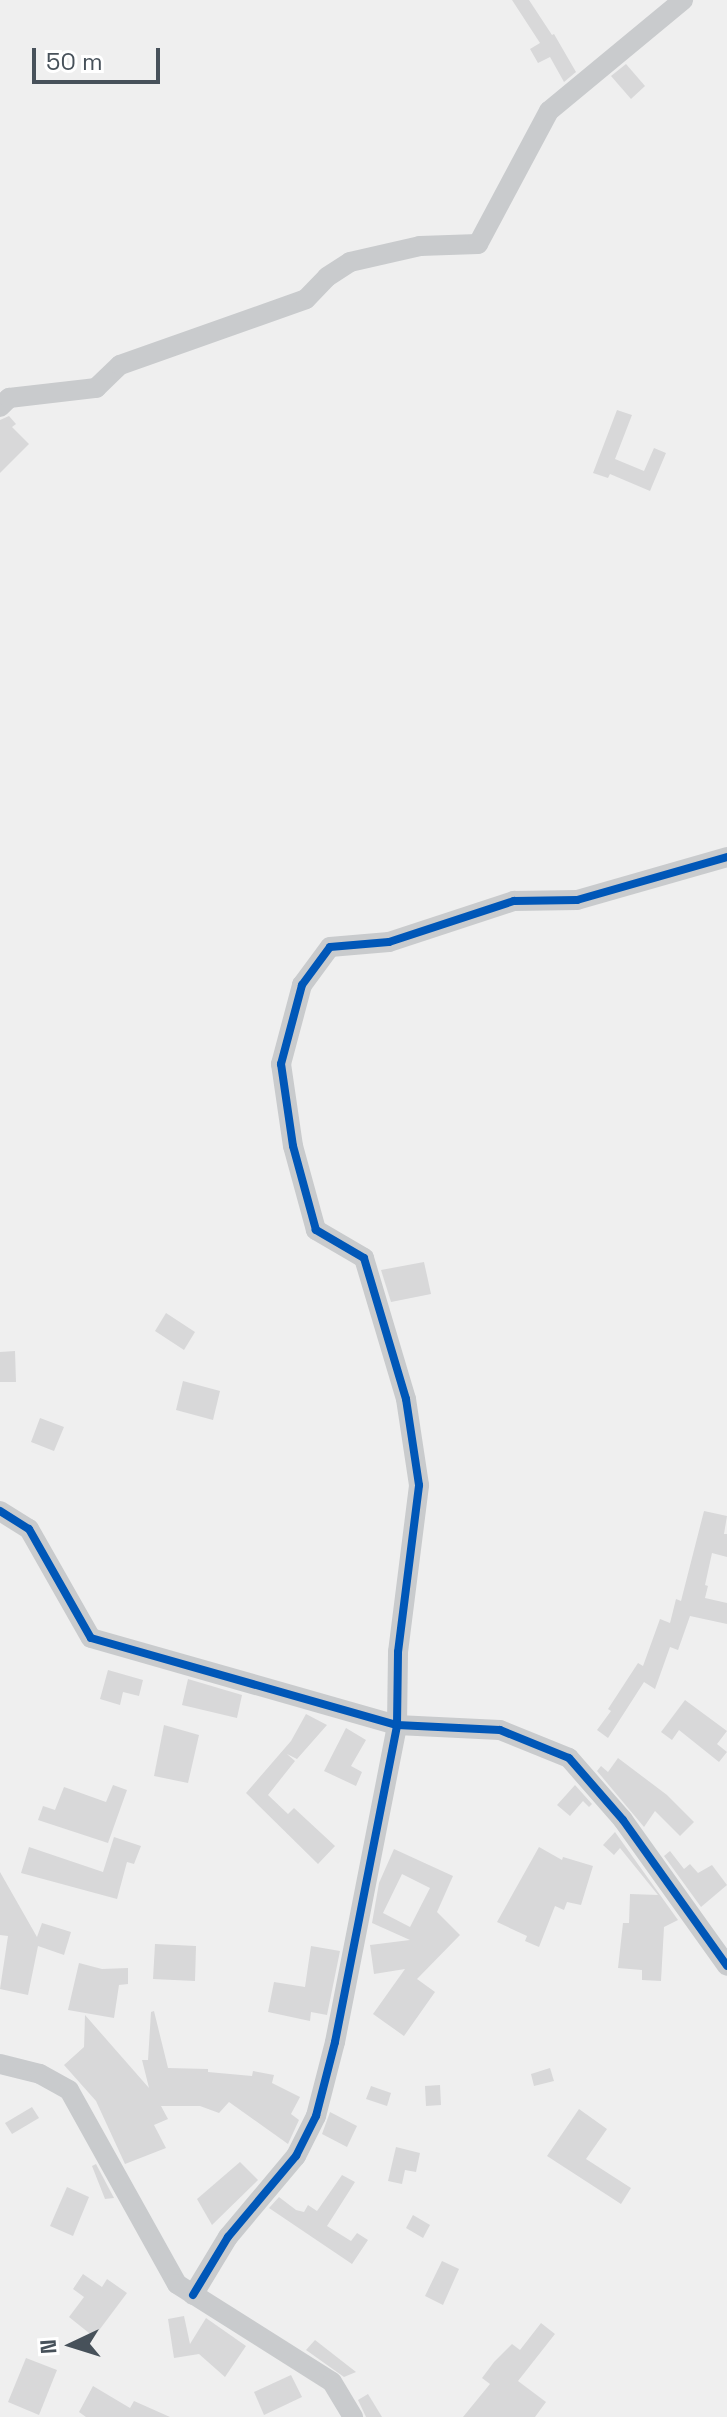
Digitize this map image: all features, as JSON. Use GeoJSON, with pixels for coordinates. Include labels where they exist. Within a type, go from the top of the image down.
{"type":"FeatureCollection","features":[{"type":"Feature","properties":{"kind":"street"},"geometry":{"type":"LineString","coordinates":[[0,407],[9,398],[96,388],[120,365],[306,299],[327,277],[350,262],[420,246],[478,244],[549,111],[683,0]]}},
{"type":"Feature","properties":{"kind":"street"},"geometry":{"type":"LineString","coordinates":[[193,2295],[228,2237],[296,2156],[316,2116],[335,2042],[397,1725],[398,1652],[419,1485],[406,1399],[364,1258],[316,1230],[293,1146],[281,1064],[302,985],[330,947],[389,942],[514,901],[577,900],[727,857]]}},
{"type":"Feature","properties":{"kind":"street"},"geometry":{"type":"LineString","coordinates":[[0,1511],[29,1529],[91,1638],[397,1725],[500,1730],[569,1758],[623,1820],[727,1966]]}},
{"type":"Feature","properties":{"kind":"street"},"geometry":{"type":"LineString","coordinates":[[0,2064],[40,2074],[69,2090],[84,2111],[165,2268],[177,2284],[332,2382],[353,2417]]}},
{"type":"Feature","properties":{"kind":"building"},"geometry":{"type":"Polygon","coordinates":[[[512,0],[529,0],[554,34],[576,72],[564,82],[550,57],[538,63],[530,49],[540,43],[512,0]]]}},
{"type":"Feature","properties":{"kind":"building"},"geometry":{"type":"Polygon","coordinates":[[[626,64],[645,86],[631,99],[611,76],[626,64]]]}},
{"type":"Feature","properties":{"kind":"building"},"geometry":{"type":"Polygon","coordinates":[[[617,410],[632,415],[615,459],[644,471],[654,448],[666,453],[650,491],[610,474],[608,478],[593,473],[617,410]]]}},
{"type":"Feature","properties":{"kind":"building"},"geometry":{"type":"Polygon","coordinates":[[[9,416],[16,424],[12,427],[29,444],[0,473],[0,420],[9,416]]]}},
{"type":"Feature","properties":{"kind":"building"},"geometry":{"type":"Polygon","coordinates":[[[424,1262],[431,1294],[391,1302],[381,1270],[424,1262]]]}},
{"type":"Feature","properties":{"kind":"building"},"geometry":{"type":"Polygon","coordinates":[[[166,1313],[195,1332],[184,1350],[155,1331],[166,1313]]]}},
{"type":"Feature","properties":{"kind":"building"},"geometry":{"type":"Polygon","coordinates":[[[15,1351],[16,1382],[0,1382],[0,1352],[15,1351]]]}},
{"type":"Feature","properties":{"kind":"building"},"geometry":{"type":"Polygon","coordinates":[[[183,1381],[220,1391],[213,1420],[176,1410],[183,1381]]]}},
{"type":"Feature","properties":{"kind":"building"},"geometry":{"type":"Polygon","coordinates":[[[40,1418],[64,1427],[54,1451],[31,1442],[40,1418]]]}},
{"type":"Feature","properties":{"kind":"building"},"geometry":{"type":"Polygon","coordinates":[[[704,1511],[727,1516],[724,1534],[727,1534],[727,1557],[712,1553],[705,1598],[727,1603],[727,1624],[690,1616],[678,1650],[670,1647],[655,1689],[644,1682],[608,1738],[597,1730],[611,1711],[608,1709],[638,1663],[643,1666],[660,1619],[670,1623],[676,1599],[681,1601],[704,1511]]]}},
{"type":"Feature","properties":{"kind":"building"},"geometry":{"type":"Polygon","coordinates":[[[108,1670],[143,1680],[139,1696],[123,1692],[120,1705],[100,1699],[108,1670]]]}},
{"type":"Feature","properties":{"kind":"building"},"geometry":{"type":"Polygon","coordinates":[[[188,1679],[242,1695],[237,1718],[182,1705],[188,1679]]]}},
{"type":"Feature","properties":{"kind":"building"},"geometry":{"type":"Polygon","coordinates":[[[685,1700],[727,1731],[717,1744],[727,1752],[719,1762],[679,1730],[672,1740],[661,1732],[685,1700]]]}},
{"type":"Feature","properties":{"kind":"building"},"geometry":{"type":"Polygon","coordinates":[[[306,1714],[327,1725],[297,1759],[287,1754],[295,1761],[268,1795],[288,1814],[294,1808],[335,1846],[318,1864],[246,1793],[291,1741],[306,1714]]]}},
{"type":"Feature","properties":{"kind":"building"},"geometry":{"type":"Polygon","coordinates":[[[164,1725],[199,1735],[188,1783],[154,1776],[164,1725]]]}},
{"type":"Feature","properties":{"kind":"building"},"geometry":{"type":"Polygon","coordinates":[[[346,1728],[366,1740],[351,1766],[362,1772],[356,1786],[324,1771],[346,1728]]]}},
{"type":"Feature","properties":{"kind":"building"},"geometry":{"type":"Polygon","coordinates":[[[618,1758],[667,1795],[694,1822],[680,1836],[655,1811],[644,1827],[597,1771],[601,1766],[608,1772],[618,1758]]]}},
{"type":"Feature","properties":{"kind":"building"},"geometry":{"type":"Polygon","coordinates":[[[113,1785],[127,1790],[108,1843],[38,1820],[43,1806],[55,1810],[64,1787],[106,1802],[113,1785]]]}},
{"type":"Feature","properties":{"kind":"building"},"geometry":{"type":"Polygon","coordinates":[[[575,1785],[592,1804],[589,1807],[583,1801],[570,1816],[557,1805],[575,1785]]]}},
{"type":"Feature","properties":{"kind":"building"},"geometry":{"type":"Polygon","coordinates":[[[615,1832],[678,1920],[664,1927],[661,1981],[642,1980],[642,1970],[618,1968],[623,1923],[629,1923],[630,1894],[658,1895],[620,1848],[614,1855],[603,1845],[615,1832]]]}},
{"type":"Feature","properties":{"kind":"building"},"geometry":{"type":"Polygon","coordinates":[[[114,1837],[141,1846],[134,1864],[127,1862],[117,1899],[21,1873],[29,1847],[103,1872],[114,1837]]]}},
{"type":"Feature","properties":{"kind":"building"},"geometry":{"type":"Polygon","coordinates":[[[539,1847],[562,1860],[563,1857],[593,1866],[581,1905],[567,1902],[564,1910],[555,1906],[539,1947],[525,1941],[527,1936],[497,1922],[539,1847]]]}},
{"type":"Feature","properties":{"kind":"building"},"geometry":{"type":"Polygon","coordinates":[[[394,1849],[453,1876],[437,1912],[460,1935],[417,1979],[435,1992],[404,2036],[373,2014],[405,1969],[374,1974],[370,1945],[410,1940],[372,1923],[379,1883],[394,1849]],[[402,1874],[383,1913],[410,1927],[430,1888],[402,1874]]]}},
{"type":"Feature","properties":{"kind":"building"},"geometry":{"type":"Polygon","coordinates":[[[670,1851],[684,1869],[690,1864],[698,1873],[712,1865],[727,1885],[701,1907],[664,1856],[670,1851]]]}},
{"type":"Feature","properties":{"kind":"building"},"geometry":{"type":"Polygon","coordinates":[[[0,1872],[37,1937],[42,1923],[71,1932],[64,1955],[38,1946],[28,1995],[0,1989],[8,1936],[0,1935],[0,1872]]]}},
{"type":"Feature","properties":{"kind":"building"},"geometry":{"type":"Polygon","coordinates":[[[155,1944],[196,1946],[195,1981],[153,1979],[155,1944]]]}},
{"type":"Feature","properties":{"kind":"building"},"geometry":{"type":"Polygon","coordinates":[[[311,1946],[340,1951],[327,2015],[311,2012],[310,2021],[268,2012],[274,1982],[305,1987],[311,1946]]]}},
{"type":"Feature","properties":{"kind":"building"},"geometry":{"type":"Polygon","coordinates":[[[79,1963],[102,1969],[128,1968],[128,1984],[119,1985],[114,2018],[68,2010],[79,1963]]]}},
{"type":"Feature","properties":{"kind":"building"},"geometry":{"type":"Polygon","coordinates":[[[154,2011],[168,2068],[208,2069],[208,2072],[252,2076],[253,2071],[274,2075],[272,2083],[300,2097],[291,2114],[299,2120],[288,2144],[229,2102],[219,2113],[200,2106],[161,2106],[168,2119],[154,2125],[166,2148],[125,2164],[96,2101],[64,2065],[84,2047],[85,2015],[149,2088],[142,2060],[148,2060],[151,2012],[154,2011]]]}},
{"type":"Feature","properties":{"kind":"building"},"geometry":{"type":"Polygon","coordinates":[[[550,2068],[554,2081],[534,2086],[531,2074],[550,2068]]]}},
{"type":"Feature","properties":{"kind":"building"},"geometry":{"type":"Polygon","coordinates":[[[440,2085],[441,2105],[426,2106],[425,2086],[440,2085]]]}},
{"type":"Feature","properties":{"kind":"building"},"geometry":{"type":"Polygon","coordinates":[[[371,2086],[391,2093],[387,2106],[366,2099],[371,2086]]]}},
{"type":"Feature","properties":{"kind":"building"},"geometry":{"type":"Polygon","coordinates":[[[32,2107],[39,2118],[12,2134],[5,2123],[32,2107]]]}},
{"type":"Feature","properties":{"kind":"building"},"geometry":{"type":"Polygon","coordinates":[[[579,2109],[607,2129],[586,2159],[631,2188],[621,2204],[547,2156],[579,2109]]]}},
{"type":"Feature","properties":{"kind":"building"},"geometry":{"type":"Polygon","coordinates":[[[330,2112],[357,2126],[347,2147],[322,2134],[330,2112]]]}},
{"type":"Feature","properties":{"kind":"building"},"geometry":{"type":"Polygon","coordinates":[[[396,2147],[420,2153],[416,2172],[405,2170],[402,2184],[388,2181],[396,2147]]]}},
{"type":"Feature","properties":{"kind":"building"},"geometry":{"type":"Polygon","coordinates":[[[240,2162],[258,2180],[212,2225],[197,2199],[240,2162]]]}},
{"type":"Feature","properties":{"kind":"building"},"geometry":{"type":"Polygon","coordinates":[[[96,2164],[114,2198],[105,2199],[92,2166],[96,2164]]]}},
{"type":"Feature","properties":{"kind":"building"},"geometry":{"type":"Polygon","coordinates":[[[342,2175],[355,2182],[327,2226],[351,2241],[357,2233],[368,2240],[352,2264],[269,2208],[279,2197],[296,2210],[304,2212],[308,2205],[317,2211],[342,2175]]]}},
{"type":"Feature","properties":{"kind":"building"},"geometry":{"type":"Polygon","coordinates":[[[67,2187],[89,2197],[73,2236],[50,2226],[67,2187]]]}},
{"type":"Feature","properties":{"kind":"building"},"geometry":{"type":"Polygon","coordinates":[[[413,2215],[430,2225],[423,2238],[406,2228],[413,2215]]]}},
{"type":"Feature","properties":{"kind":"building"},"geometry":{"type":"Polygon","coordinates":[[[442,2261],[459,2269],[443,2305],[425,2296],[442,2261]]]}},
{"type":"Feature","properties":{"kind":"building"},"geometry":{"type":"Polygon","coordinates":[[[83,2274],[102,2287],[107,2279],[127,2293],[94,2337],[69,2317],[84,2297],[73,2289],[83,2274]]]}},
{"type":"Feature","properties":{"kind":"building"},"geometry":{"type":"Polygon","coordinates":[[[184,2316],[190,2344],[206,2318],[246,2346],[225,2377],[199,2354],[174,2358],[168,2319],[184,2316]]]}},
{"type":"Feature","properties":{"kind":"building"},"geometry":{"type":"Polygon","coordinates":[[[541,2323],[555,2334],[518,2381],[546,2402],[535,2417],[463,2417],[490,2384],[482,2378],[494,2362],[512,2344],[520,2350],[541,2323]]]}},
{"type":"Feature","properties":{"kind":"building"},"geometry":{"type":"Polygon","coordinates":[[[315,2340],[356,2372],[344,2377],[306,2350],[315,2340]]]}},
{"type":"Feature","properties":{"kind":"building"},"geometry":{"type":"Polygon","coordinates":[[[26,2358],[57,2370],[39,2415],[8,2402],[26,2358]]]}},
{"type":"Feature","properties":{"kind":"building"},"geometry":{"type":"Polygon","coordinates":[[[291,2375],[302,2397],[264,2415],[254,2392],[291,2375]]]}},
{"type":"Feature","properties":{"kind":"building"},"geometry":{"type":"Polygon","coordinates":[[[93,2386],[130,2408],[134,2401],[170,2417],[86,2417],[79,2412],[93,2386]]]}},
{"type":"Feature","properties":{"kind":"building"},"geometry":{"type":"Polygon","coordinates":[[[368,2394],[382,2417],[366,2417],[358,2400],[368,2394]]]}},
{"type":"Feature","properties":{"kind":"cycle path"},"geometry":{"type":"LineString","coordinates":[[193,2295],[228,2237],[296,2156],[316,2116],[335,2042],[397,1725],[398,1652],[419,1485],[406,1399],[364,1258],[316,1230],[293,1146],[281,1064],[302,985],[330,947],[389,942],[514,901],[577,900],[727,857]]}},
{"type":"Feature","properties":{"kind":"cycle path"},"geometry":{"type":"LineString","coordinates":[[0,1511],[29,1529],[91,1638],[397,1725],[500,1730],[569,1758],[623,1820],[727,1966]]}}]}
